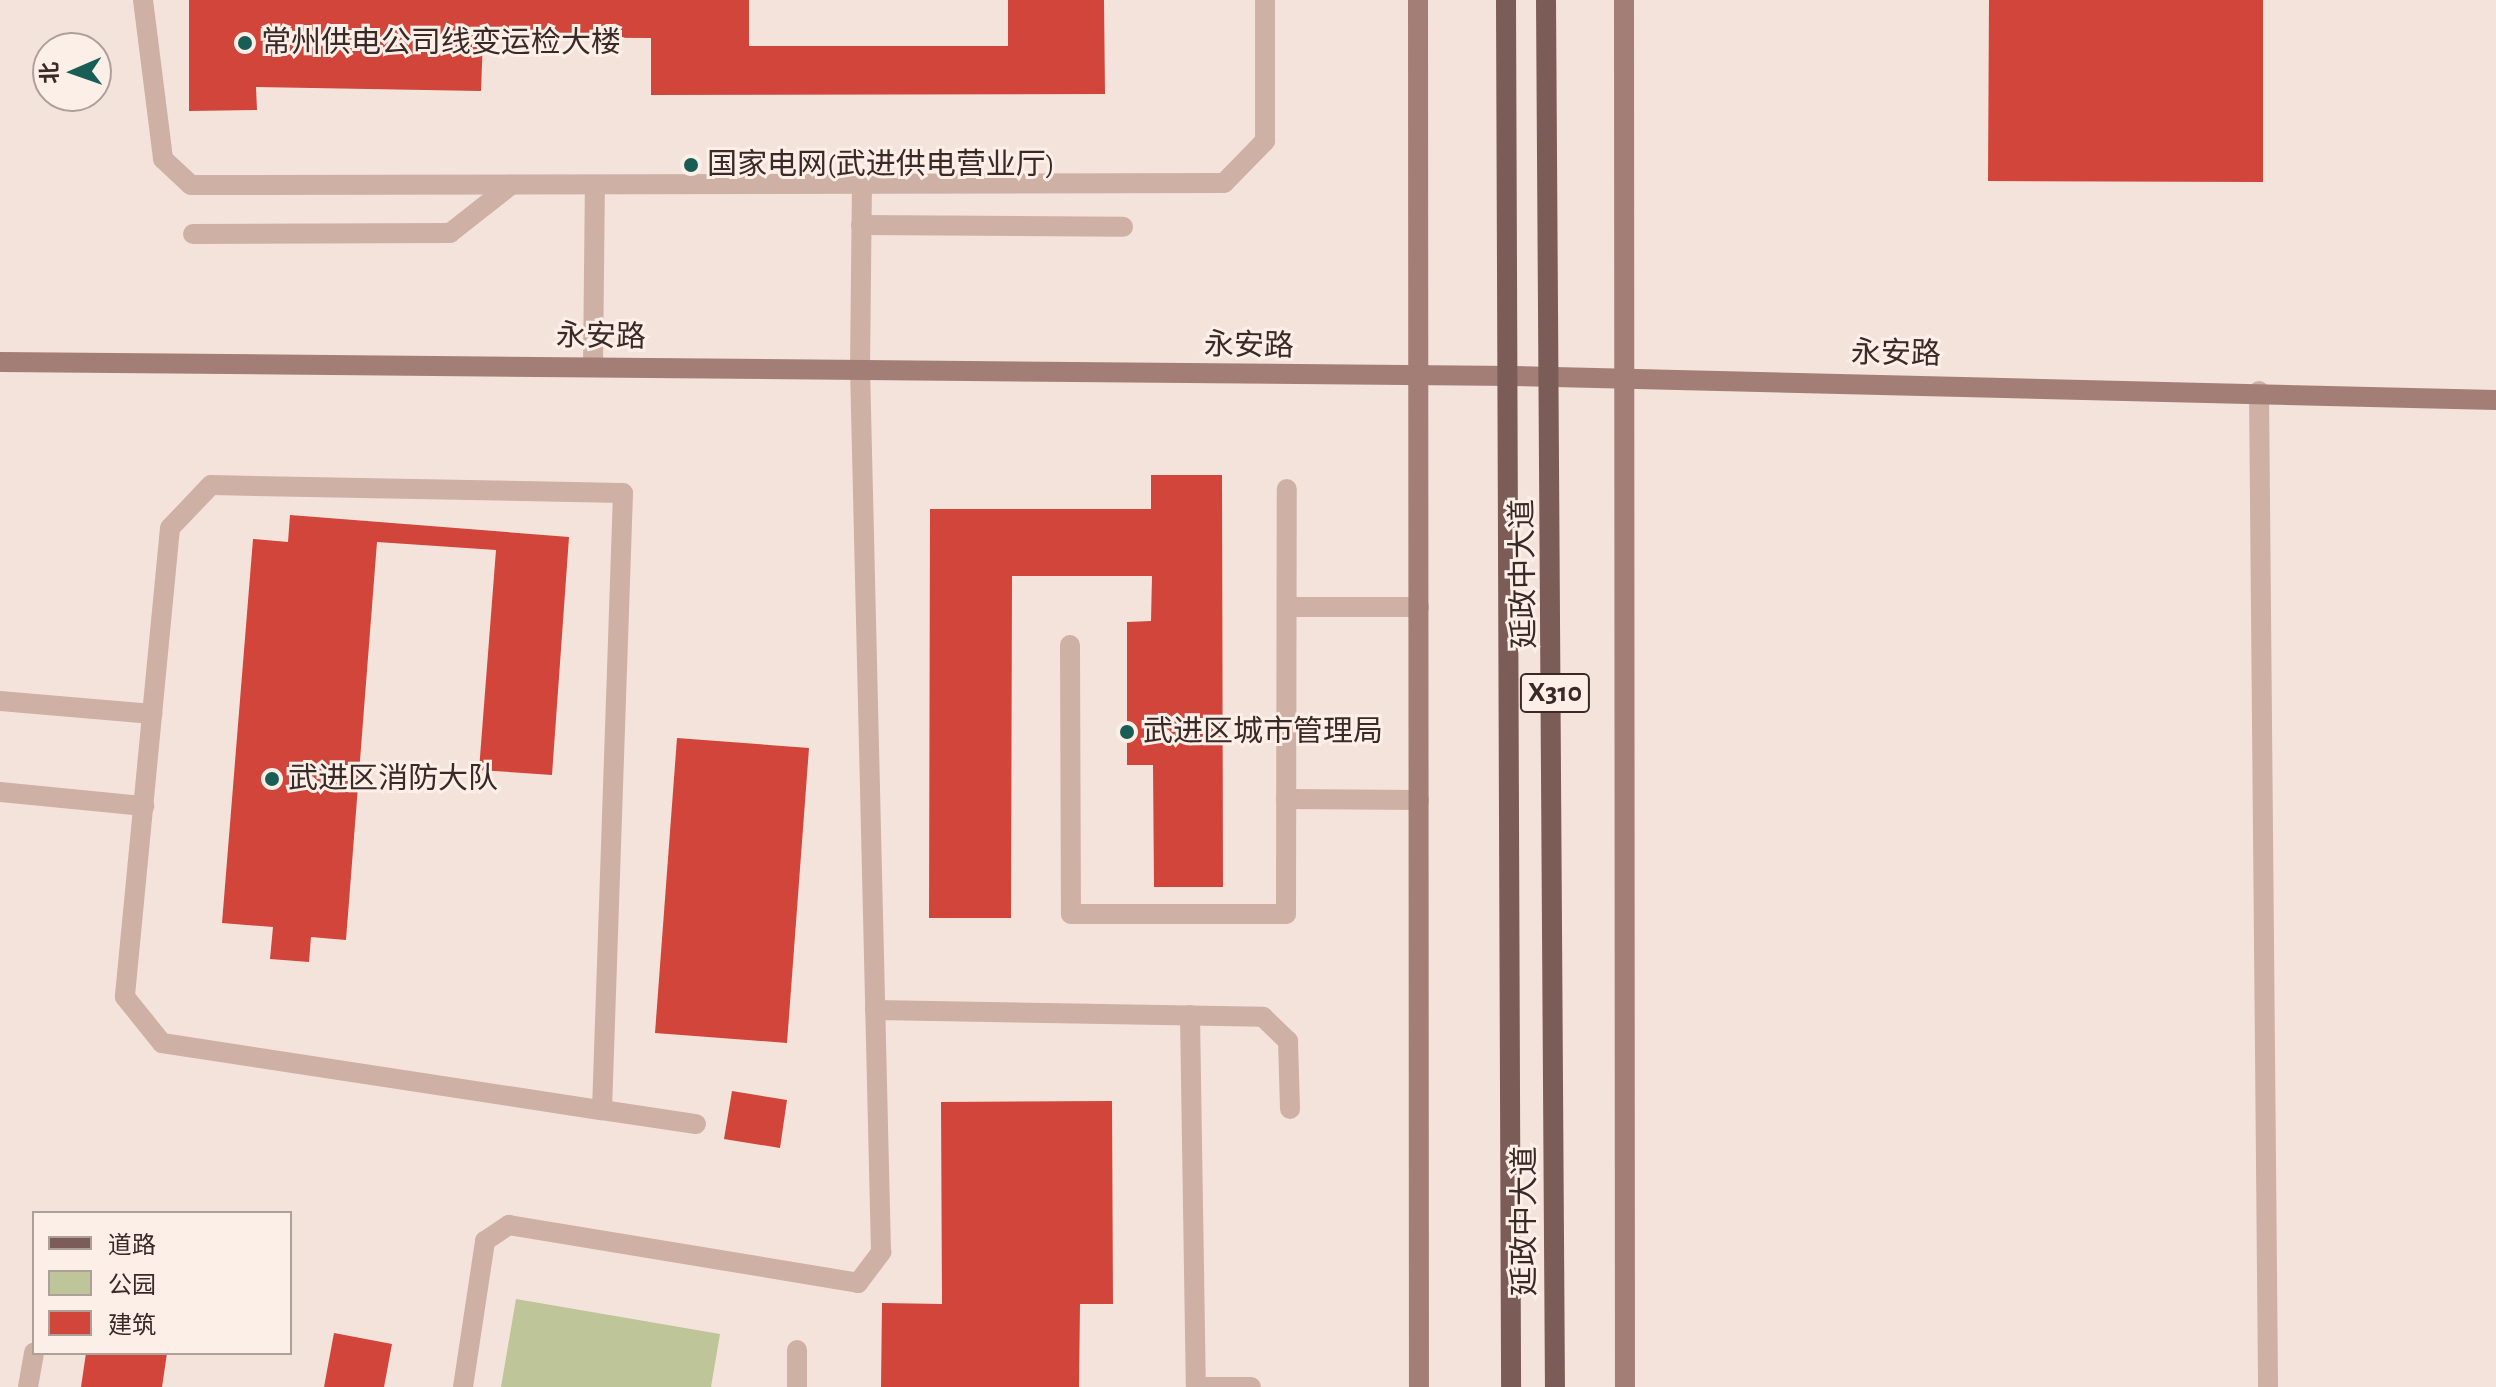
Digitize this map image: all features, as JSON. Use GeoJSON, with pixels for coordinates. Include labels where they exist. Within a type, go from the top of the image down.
{"type":"FeatureCollection","features":[{"type":"Feature","properties":{"kind":"main road","name":"延政中大道"},"geometry":{"type":"LineString","coordinates":[[1506,0],[1513,376],[1511,1387]]}},
{"type":"Feature","properties":{"kind":"main road","name":"延政中大道"},"geometry":{"type":"LineString","coordinates":[[1546,0],[1552,379],[1555,1387]]}},
{"type":"Feature","properties":{"kind":"street"},"geometry":{"type":"LineString","coordinates":[[143,0],[163,159],[191,185],[1224,183],[1265,141],[1265,0]]}},
{"type":"Feature","properties":{"kind":"street"},"geometry":{"type":"LineString","coordinates":[[1418,0],[1419,1387]]}},
{"type":"Feature","properties":{"kind":"street"},"geometry":{"type":"LineString","coordinates":[[1624,0],[1627,381],[1625,1387]]}},
{"type":"Feature","properties":{"kind":"street"},"geometry":{"type":"LineString","coordinates":[[463,1387],[485,1241],[509,1225],[858,1283],[881,1252],[860,370],[862,184]]}},
{"type":"Feature","properties":{"kind":"street"},"geometry":{"type":"LineString","coordinates":[[193,234],[450,233],[511,185]]}},
{"type":"Feature","properties":{"kind":"street"},"geometry":{"type":"LineString","coordinates":[[593,367],[595,185]]}},
{"type":"Feature","properties":{"kind":"street"},"geometry":{"type":"LineString","coordinates":[[861,225],[1123,227]]}},
{"type":"Feature","properties":{"kind":"street","name":"永安路"},"geometry":{"type":"LineString","coordinates":[[0,362],[1419,378],[1513,376],[1627,381],[2259,391],[2496,400]]}},
{"type":"Feature","properties":{"kind":"street"},"geometry":{"type":"LineString","coordinates":[[2259,391],[2268,1387]]}},
{"type":"Feature","properties":{"kind":"street"},"geometry":{"type":"LineString","coordinates":[[602,1110],[623,493],[211,485],[170,528],[125,997],[162,1043],[602,1110],[696,1124]]}},
{"type":"Feature","properties":{"kind":"street"},"geometry":{"type":"LineString","coordinates":[[1070,645],[1071,914],[1286,914],[1287,489]]}},
{"type":"Feature","properties":{"kind":"street"},"geometry":{"type":"LineString","coordinates":[[1287,607],[1419,607]]}},
{"type":"Feature","properties":{"kind":"street"},"geometry":{"type":"LineString","coordinates":[[0,701],[152,714]]}},
{"type":"Feature","properties":{"kind":"street"},"geometry":{"type":"LineString","coordinates":[[0,792],[144,806]]}},
{"type":"Feature","properties":{"kind":"street"},"geometry":{"type":"LineString","coordinates":[[1286,799],[1419,800]]}},
{"type":"Feature","properties":{"kind":"street"},"geometry":{"type":"LineString","coordinates":[[875,1010],[1263,1017],[1288,1041],[1290,1109]]}},
{"type":"Feature","properties":{"kind":"street"},"geometry":{"type":"LineString","coordinates":[[1190,1015],[1196,1387]]}},
{"type":"Feature","properties":{"kind":"street"},"geometry":{"type":"LineString","coordinates":[[797,1350],[797,1387]]}},
{"type":"Feature","properties":{"kind":"street"},"geometry":{"type":"LineString","coordinates":[[28,1387],[34,1355]]}},
{"type":"Feature","properties":{"kind":"street"},"geometry":{"type":"LineString","coordinates":[[1205,1387],[1251,1387]]}},
{"type":"Feature","properties":{"kind":"green space"},"geometry":{"type":"Polygon","coordinates":[[[516,1299],[720,1334],[711,1387],[501,1387],[516,1299]]]}},
{"type":"Feature","properties":{"kind":"building"},"geometry":{"type":"Polygon","coordinates":[[[189,0],[749,0],[749,46],[1008,46],[1008,0],[1104,0],[1105,94],[651,95],[651,38],[483,37],[481,91],[256,87],[257,110],[189,111],[189,0]]]}},
{"type":"Feature","properties":{"kind":"building"},"geometry":{"type":"Polygon","coordinates":[[[1989,0],[2263,0],[2263,182],[1988,181],[1989,0]]]}},
{"type":"Feature","properties":{"kind":"building"},"geometry":{"type":"Polygon","coordinates":[[[1151,475],[1222,475],[1223,887],[1154,887],[1153,765],[1127,765],[1127,622],[1151,621],[1152,576],[1012,576],[1011,918],[929,918],[930,509],[1151,509],[1151,475]]]}},
{"type":"Feature","properties":{"kind":"building"},"geometry":{"type":"Polygon","coordinates":[[[290,515],[569,537],[552,775],[479,770],[496,550],[377,542],[346,940],[311,937],[309,962],[270,959],[273,927],[222,923],[253,539],[288,542],[290,515]]]}},
{"type":"Feature","properties":{"kind":"building"},"geometry":{"type":"Polygon","coordinates":[[[677,738],[809,748],[787,1043],[655,1033],[677,738]]]}},
{"type":"Feature","properties":{"kind":"building"},"geometry":{"type":"Polygon","coordinates":[[[732,1091],[787,1100],[780,1148],[724,1139],[732,1091]]]}},
{"type":"Feature","properties":{"kind":"building"},"geometry":{"type":"Polygon","coordinates":[[[1112,1101],[1113,1304],[1080,1304],[1079,1387],[881,1387],[882,1303],[942,1304],[941,1102],[1112,1101]]]}},
{"type":"Feature","properties":{"kind":"building"},"geometry":{"type":"Polygon","coordinates":[[[334,1333],[392,1344],[384,1387],[324,1387],[334,1333]]]}},
{"type":"Feature","properties":{"kind":"building"},"geometry":{"type":"Polygon","coordinates":[[[86,1355],[167,1355],[162,1387],[81,1387],[86,1355]]]}},
{"type":"Feature","properties":{"kind":"place","name":"常州供电公司线变运检大楼"},"geometry":{"type":"Point","coordinates":[245,43]}},
{"type":"Feature","properties":{"kind":"place","name":"国家电网(武进供电营业厅)"},"geometry":{"type":"Point","coordinates":[691,165]}},
{"type":"Feature","properties":{"kind":"place","name":"武进区城市管理局"},"geometry":{"type":"Point","coordinates":[1127,732]}},
{"type":"Feature","properties":{"kind":"place","name":"武进区消防大队"},"geometry":{"type":"Point","coordinates":[272,779]}}]}
